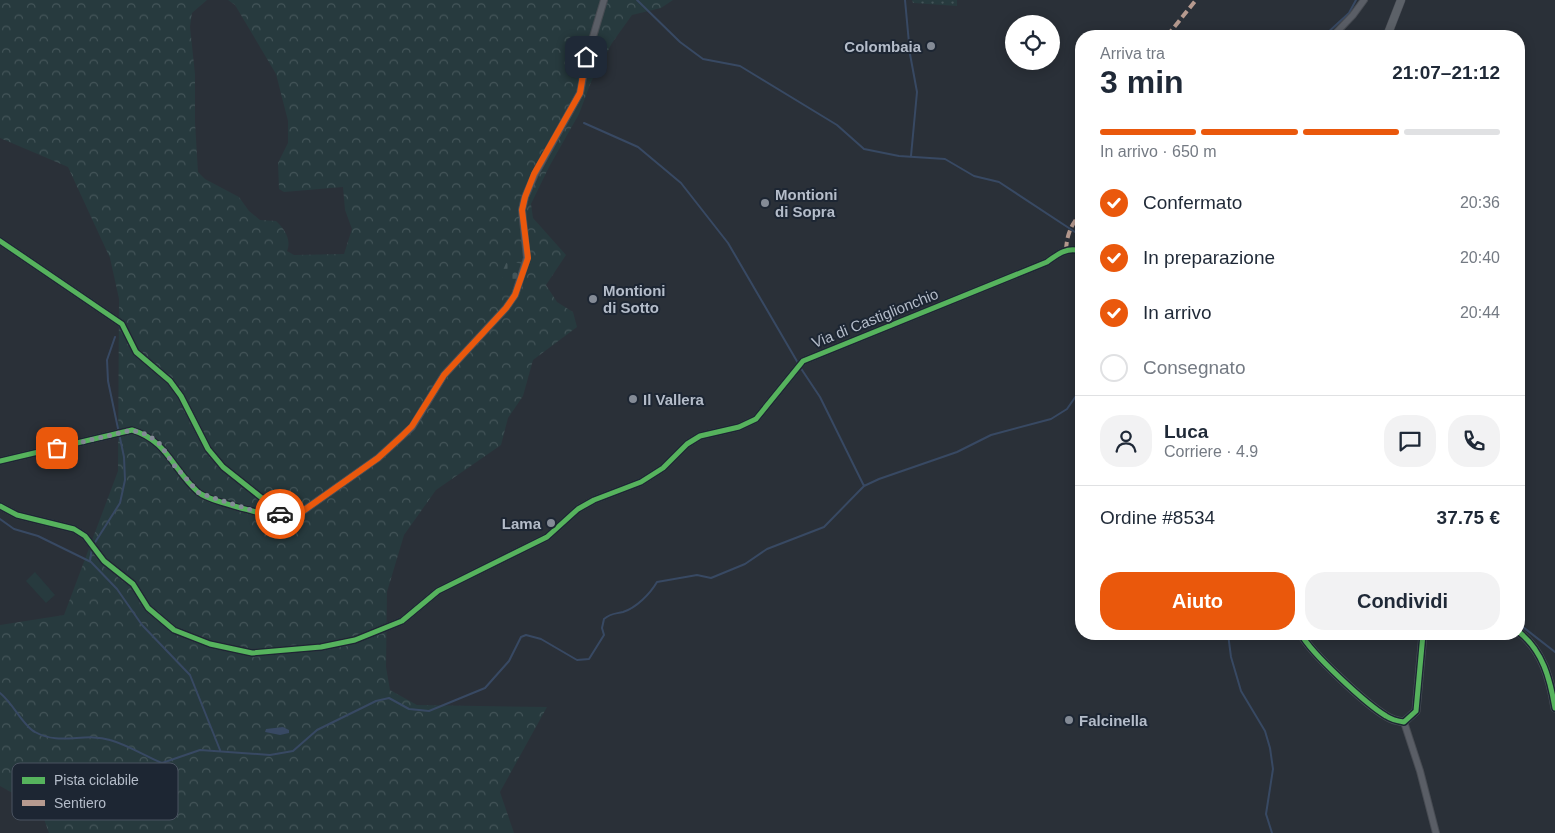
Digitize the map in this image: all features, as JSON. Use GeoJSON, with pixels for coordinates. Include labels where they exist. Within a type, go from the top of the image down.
{"type":"FeatureCollection","features":[{"type":"Feature","properties":{"kind":"main road"},"geometry":{"type":"LineString","coordinates":[[1389,30],[1401,0]]}},
{"type":"Feature","properties":{"kind":"main road"},"geometry":{"type":"LineString","coordinates":[[1525,637],[1542,660],[1555,708]]}},
{"type":"Feature","properties":{"kind":"main road"},"geometry":{"type":"LineString","coordinates":[[1306,640],[1318,656],[1377,710],[1395,721],[1404,722],[1416,711],[1423,640]]}},
{"type":"Feature","properties":{"kind":"street"},"geometry":{"type":"LineString","coordinates":[[0,461],[132,430],[148,435],[160,444],[172,462],[199,493],[272,516],[276,514],[286,516],[303,511],[393,446],[412,426],[444,375],[506,308],[515,295],[528,258],[522,210],[525,197],[534,174],[580,93],[586,57],[604,0]]}},
{"type":"Feature","properties":{"kind":"street"},"geometry":{"type":"LineString","coordinates":[[1339,30],[1364,0]]}},
{"type":"Feature","properties":{"kind":"street"},"geometry":{"type":"LineString","coordinates":[[0,241],[122,324],[136,352],[170,381],[181,396],[208,450],[223,467],[266,502],[274,506],[277,510],[276,514]]}},
{"type":"Feature","properties":{"kind":"street","name":"Via di Castiglionchio"},"geometry":{"type":"LineString","coordinates":[[0,506],[17,516],[74,529],[85,536],[104,561],[133,584],[148,608],[174,630],[210,644],[252,653],[321,647],[355,640],[402,620],[438,591],[547,537],[578,509],[594,500],[641,482],[663,468],[687,444],[700,436],[740,427],[756,419],[803,362],[1047,262],[1062,251],[1075,250]]}},
{"type":"Feature","properties":{"kind":"street"},"geometry":{"type":"LineString","coordinates":[[1404,722],[1420,771],[1436,833]]}},
{"type":"Feature","properties":{"kind":"green space"},"geometry":{"type":"Polygon","coordinates":[[[0,0],[207,0],[192,13],[190,27],[195,74],[198,172],[205,179],[239,197],[249,211],[260,220],[276,221],[282,227],[288,239],[287,251],[294,255],[344,254],[352,229],[345,210],[343,187],[284,192],[279,189],[278,163],[288,143],[288,121],[276,74],[235,5],[228,0],[673,0],[661,8],[632,15],[612,43],[591,82],[579,114],[549,167],[531,204],[533,218],[566,255],[546,285],[557,302],[573,312],[577,327],[533,360],[523,396],[508,418],[501,445],[436,490],[404,535],[387,592],[386,667],[390,690],[417,705],[547,707],[500,792],[514,833],[49,833],[44,820],[178,820],[178,763],[12,763],[12,793],[0,786],[0,625],[64,615],[118,471],[119,299],[110,258],[68,167],[0,138],[0,0]]]}},
{"type":"Feature","properties":{"kind":"green space"},"geometry":{"type":"Polygon","coordinates":[[[912,0],[957,0],[957,6],[913,3],[912,0]]]}},
{"type":"Feature","properties":{"kind":"green space"},"geometry":{"type":"Polygon","coordinates":[[[508,259],[523,265],[516,283],[500,277],[508,259]]]}},
{"type":"Feature","properties":{"kind":"green space"},"geometry":{"type":"Polygon","coordinates":[[[35,572],[55,595],[46,603],[26,581],[35,572]]]}},
{"type":"Feature","properties":{"kind":"water"},"geometry":{"type":"Polygon","coordinates":[[[283,727],[289,730],[289,733],[280,735],[265,732],[266,729],[283,727]]]}},
{"type":"Feature","properties":{"kind":"waterway"},"geometry":{"type":"LineString","coordinates":[[637,0],[680,42],[703,59],[740,66],[837,125],[864,149],[899,156],[945,159],[974,176],[999,182],[1075,232]]}},
{"type":"Feature","properties":{"kind":"waterway"},"geometry":{"type":"LineString","coordinates":[[905,0],[910,54],[917,92],[911,156]]}},
{"type":"Feature","properties":{"kind":"waterway"},"geometry":{"type":"LineString","coordinates":[[1331,30],[1349,13],[1356,0]]}},
{"type":"Feature","properties":{"kind":"waterway"},"geometry":{"type":"LineString","coordinates":[[584,123],[638,147],[681,183],[728,243],[798,363]]}},
{"type":"Feature","properties":{"kind":"waterway"},"geometry":{"type":"LineString","coordinates":[[94,544],[120,503],[125,480],[124,457],[108,381],[107,360],[115,337]]}},
{"type":"Feature","properties":{"kind":"waterway"},"geometry":{"type":"LineString","coordinates":[[800,367],[820,397],[864,486]]}},
{"type":"Feature","properties":{"kind":"waterway"},"geometry":{"type":"LineString","coordinates":[[162,763],[200,750],[270,755],[293,751],[317,730],[376,701],[389,698],[409,709],[429,711],[485,688],[509,661],[521,637],[526,635],[541,639],[577,660],[589,659],[604,635],[602,628],[604,619],[638,604],[647,596],[657,582],[697,575],[711,578],[745,564],[767,549],[824,527],[864,486],[957,452],[991,435],[1051,419],[1067,409],[1075,397]]}},
{"type":"Feature","properties":{"kind":"waterway"},"geometry":{"type":"LineString","coordinates":[[0,519],[14,529],[38,536],[91,562],[117,589],[142,625],[190,675],[220,750]]}},
{"type":"Feature","properties":{"kind":"waterway"},"geometry":{"type":"LineString","coordinates":[[90,561],[92,548]]}},
{"type":"Feature","properties":{"kind":"waterway"},"geometry":{"type":"LineString","coordinates":[[1525,629],[1555,652]]}},
{"type":"Feature","properties":{"kind":"waterway"},"geometry":{"type":"LineString","coordinates":[[1229,640],[1231,657],[1241,691],[1265,731],[1270,748],[1273,769],[1266,814],[1272,833]]}},
{"type":"Feature","properties":{"kind":"waterway"},"geometry":{"type":"LineString","coordinates":[[0,693],[31,729],[44,736],[63,739],[91,737],[110,740],[162,763]]}},
{"type":"Feature","properties":{"kind":"marked path"},"geometry":{"type":"LineString","coordinates":[[1172,30],[1196,0]]}},
{"type":"Feature","properties":{"kind":"marked path"},"geometry":{"type":"LineString","coordinates":[[1066,250],[1067,239],[1075,222]]}},
{"type":"Feature","properties":{"kind":"cycle path"},"geometry":{"type":"LineString","coordinates":[[0,241],[122,324],[136,352],[170,381],[181,396],[208,449],[223,467],[277,510],[276,514],[271,516],[222,503],[204,496],[189,483],[162,448],[154,441],[132,430],[0,461]]}},
{"type":"Feature","properties":{"kind":"cycle path"},"geometry":{"type":"LineString","coordinates":[[0,506],[17,515],[74,529],[85,536],[104,561],[133,584],[148,608],[174,630],[210,644],[252,653],[321,647],[355,640],[402,621],[438,591],[547,537],[578,509],[594,500],[641,482],[663,468],[687,444],[700,436],[739,427],[756,419],[803,361],[1047,262],[1062,252],[1075,250]]}},
{"type":"Feature","properties":{"kind":"cycle path"},"geometry":{"type":"LineString","coordinates":[[1525,638],[1534,648],[1544,666],[1555,708]]}},
{"type":"Feature","properties":{"kind":"cycle path"},"geometry":{"type":"LineString","coordinates":[[1306,640],[1327,665],[1366,701],[1388,717],[1404,722],[1416,711],[1422,640]]}},
{"type":"Feature","properties":{"kind":"way so far"},"geometry":{"type":"LineString","coordinates":[[57,448],[86,443],[132,430],[148,435],[160,444],[174,465],[199,493],[272,516],[280,514]]}},
{"type":"Feature","properties":{"kind":"place","name":"Colombaia"},"geometry":{"type":"Point","coordinates":[931,46]}},
{"type":"Feature","properties":{"kind":"place","name":"Montioni di Sopra"},"geometry":{"type":"Point","coordinates":[765,203]}},
{"type":"Feature","properties":{"kind":"place","name":"Montioni di Sotto"},"geometry":{"type":"Point","coordinates":[593,299]}},
{"type":"Feature","properties":{"kind":"place","name":"Il Vallera"},"geometry":{"type":"Point","coordinates":[633,399]}},
{"type":"Feature","properties":{"kind":"place","name":"Lama"},"geometry":{"type":"Point","coordinates":[551,523]}},
{"type":"Feature","properties":{"kind":"place","name":"Falcinella"},"geometry":{"type":"Point","coordinates":[1069,720]}},
{"type":"Feature","properties":{"kind":"route"},"geometry":{"type":"LineString","coordinates":[[280,514],[286,516],[303,511],[364,469],[393,446],[412,426],[444,375],[506,308],[515,295],[525,272],[528,258],[522,210],[525,197],[534,174],[552,146],[580,93],[586,57]]}}]}
